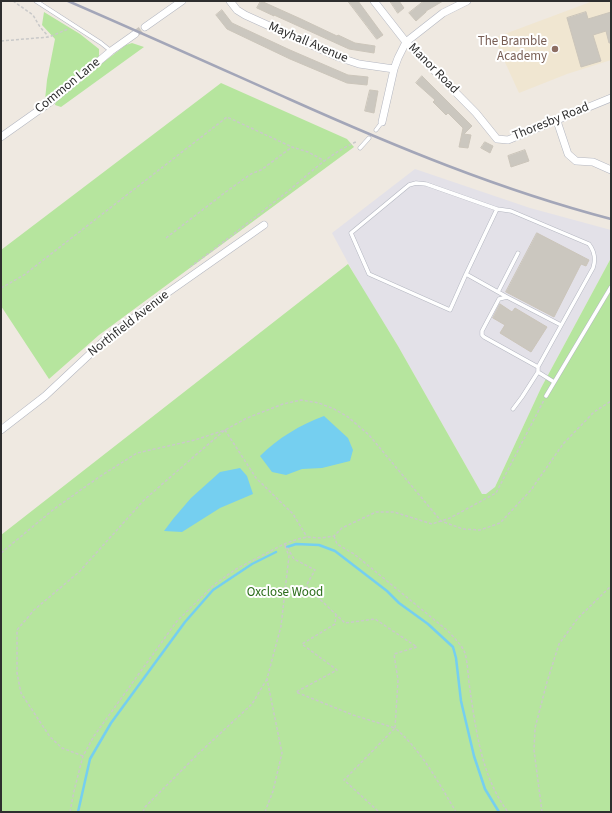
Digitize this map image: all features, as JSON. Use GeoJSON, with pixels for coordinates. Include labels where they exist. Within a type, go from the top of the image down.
{"type":"FeatureCollection","features":[{"type":"Feature","properties":{"kind":"street"},"geometry":{"type":"LineString","coordinates":[[145,27],[182,1]]}},
{"type":"Feature","properties":{"kind":"street","name":"Mayhall Avenue"},"geometry":{"type":"LineString","coordinates":[[230,1],[237,10],[245,15],[338,57],[359,64],[394,69]]}},
{"type":"Feature","properties":{"kind":"street","name":"Manor Road"},"geometry":{"type":"LineString","coordinates":[[374,1],[406,42],[476,113],[493,135]]}},
{"type":"Feature","properties":{"kind":"street"},"geometry":{"type":"LineString","coordinates":[[382,122],[394,69],[406,42],[442,13],[467,1]]}},
{"type":"Feature","properties":{"kind":"street","name":"Common Lane"},"geometry":{"type":"LineString","coordinates":[[1,137],[49,103],[135,34]]}},
{"type":"Feature","properties":{"kind":"street","name":"Thoresby Road"},"geometry":{"type":"LineString","coordinates":[[493,135],[497,139],[508,140],[611,98]]}},
{"type":"Feature","properties":{"kind":"street"},"geometry":{"type":"LineString","coordinates":[[557,121],[568,154],[576,161],[593,162],[611,170]]}},
{"type":"Feature","properties":{"kind":"street","name":"Northfield Avenue"},"geometry":{"type":"LineString","coordinates":[[1,430],[45,396],[106,339],[160,298],[264,225]]}},
{"type":"Feature","properties":{"kind":"lane"},"geometry":{"type":"LineString","coordinates":[[36,1],[75,25],[101,43],[111,52]]}},
{"type":"Feature","properties":{"kind":"lane"},"geometry":{"type":"LineString","coordinates":[[376,130],[382,122]]}},
{"type":"Feature","properties":{"kind":"lane"},"geometry":{"type":"LineString","coordinates":[[360,148],[367,140]]}},
{"type":"Feature","properties":{"kind":"lane"},"geometry":{"type":"LineString","coordinates":[[497,209],[450,310],[369,274],[351,233],[409,185],[416,183],[426,184],[497,209],[511,211],[589,244],[594,251],[595,260],[593,268],[538,370],[513,409]]}},
{"type":"Feature","properties":{"kind":"lane"},"geometry":{"type":"LineString","coordinates":[[498,292],[518,253]]}},
{"type":"Feature","properties":{"kind":"lane"},"geometry":{"type":"LineString","coordinates":[[466,274],[561,325]]}},
{"type":"Feature","properties":{"kind":"lane"},"geometry":{"type":"LineString","coordinates":[[546,396],[611,287]]}},
{"type":"Feature","properties":{"kind":"lane"},"geometry":{"type":"LineString","coordinates":[[507,297],[499,299],[482,331],[482,335],[538,370],[554,382]]}},
{"type":"Feature","properties":{"kind":"path"},"geometry":{"type":"LineString","coordinates":[[13,1],[33,15],[40,27],[49,37]]}},
{"type":"Feature","properties":{"kind":"path"},"geometry":{"type":"LineString","coordinates":[[1,41],[49,37],[75,25]]}},
{"type":"Feature","properties":{"kind":"path"},"geometry":{"type":"LineString","coordinates":[[1,288],[24,275],[227,117],[292,147],[308,152],[325,161]]}},
{"type":"Feature","properties":{"kind":"path"},"geometry":{"type":"LineString","coordinates":[[187,269],[236,233],[325,161],[347,146],[367,140]]}},
{"type":"Feature","properties":{"kind":"path"},"geometry":{"type":"LineString","coordinates":[[166,238],[227,191],[251,174],[261,170],[292,147]]}},
{"type":"Feature","properties":{"kind":"path"},"geometry":{"type":"LineString","coordinates":[[70,812],[83,756],[94,736],[177,621],[215,584],[236,569],[284,544],[307,538],[334,536],[342,528],[376,512],[394,512],[432,524],[450,518],[496,493],[546,396]]}},
{"type":"Feature","properties":{"kind":"path"},"geometry":{"type":"LineString","coordinates":[[1,553],[99,477],[137,453],[195,440],[225,430],[247,418],[283,404],[301,400],[319,403],[348,417],[368,435],[440,521],[463,529],[480,530],[500,523],[531,490],[563,444],[594,412],[611,401]]}},
{"type":"Feature","properties":{"kind":"path"},"geometry":{"type":"LineString","coordinates":[[225,430],[256,478],[293,514],[307,538]]}},
{"type":"Feature","properties":{"kind":"path"},"geometry":{"type":"LineString","coordinates":[[83,756],[62,748],[50,737],[21,693],[17,673],[17,630],[34,610],[79,572],[144,500],[225,430]]}},
{"type":"Feature","properties":{"kind":"path"},"geometry":{"type":"LineString","coordinates":[[334,536],[337,544],[354,554],[443,627],[460,645],[465,654],[472,708],[484,764],[491,784],[508,812]]}},
{"type":"Feature","properties":{"kind":"path"},"geometry":{"type":"LineString","coordinates":[[284,544],[294,559],[315,570],[306,586],[345,623],[375,619],[417,647],[394,654],[398,680],[395,728],[344,780],[379,812]]}},
{"type":"Feature","properties":{"kind":"path"},"geometry":{"type":"LineString","coordinates":[[143,812],[145,807],[198,754],[252,704],[268,679],[281,626],[289,556],[284,544]]}},
{"type":"Feature","properties":{"kind":"path"},"geometry":{"type":"LineString","coordinates":[[542,812],[534,750],[535,728],[549,676],[559,644],[578,618],[611,586]]}},
{"type":"Feature","properties":{"kind":"path"},"geometry":{"type":"LineString","coordinates":[[336,614],[335,624],[302,644],[336,670],[296,692],[353,715],[395,728],[404,736],[433,774],[456,812]]}},
{"type":"Feature","properties":{"kind":"path"},"geometry":{"type":"LineString","coordinates":[[265,812],[273,791],[282,753],[268,679]]}},
{"type":"Feature","properties":{"kind":"shaded area","name":"The Bramble Academy"},"geometry":{"type":"Polygon","coordinates":[[[593,1],[611,1],[611,60],[567,74],[519,93],[494,38],[593,1]]]}},
{"type":"Feature","properties":{"kind":"shaded area"},"geometry":{"type":"Polygon","coordinates":[[[415,169],[530,208],[611,230],[611,258],[541,388],[495,487],[486,495],[482,494],[398,346],[361,287],[332,233],[415,169]]]}},
{"type":"Feature","properties":{"kind":"green space"},"geometry":{"type":"Polygon","coordinates":[[[44,12],[80,34],[99,49],[99,57],[45,100],[47,80],[55,39],[42,25],[44,12]]]}},
{"type":"Feature","properties":{"kind":"green space"},"geometry":{"type":"Polygon","coordinates":[[[132,43],[144,47],[61,107],[55,105],[56,100],[126,45],[132,43]]]}},
{"type":"Feature","properties":{"kind":"green space"},"geometry":{"type":"Polygon","coordinates":[[[221,83],[347,139],[354,147],[99,335],[49,379],[1,306],[1,250],[221,83]]]}},
{"type":"Feature","properties":{"kind":"green space","name":"Oxclose Wood"},"geometry":{"type":"Polygon","coordinates":[[[611,258],[611,812],[1,812],[1,535],[348,264],[398,346],[482,494],[486,494],[495,487],[541,388],[611,258]]]}},
{"type":"Feature","properties":{"kind":"water"},"geometry":{"type":"Polygon","coordinates":[[[324,416],[348,438],[353,450],[350,461],[322,468],[302,469],[286,475],[272,472],[260,456],[274,443],[290,433],[324,416]]]}},
{"type":"Feature","properties":{"kind":"water"},"geometry":{"type":"Polygon","coordinates":[[[240,468],[247,476],[253,494],[220,508],[182,532],[164,531],[191,498],[220,472],[240,468]]]}},
{"type":"Feature","properties":{"kind":"building"},"geometry":{"type":"Polygon","coordinates":[[[261,1],[337,36],[338,35],[355,43],[375,46],[374,53],[349,49],[274,16],[257,8],[261,1]]]}},
{"type":"Feature","properties":{"kind":"building"},"geometry":{"type":"Polygon","coordinates":[[[348,1],[358,1],[383,35],[377,39],[348,1]]]}},
{"type":"Feature","properties":{"kind":"building"},"geometry":{"type":"Polygon","coordinates":[[[390,1],[399,1],[404,8],[398,13],[390,1]]]}},
{"type":"Feature","properties":{"kind":"building"},"geometry":{"type":"Polygon","coordinates":[[[424,1],[443,1],[426,11],[416,21],[409,13],[424,1]]]}},
{"type":"Feature","properties":{"kind":"building"},"geometry":{"type":"Polygon","coordinates":[[[222,10],[232,23],[290,50],[348,75],[368,77],[367,85],[347,83],[290,59],[227,29],[216,15],[222,10]]]}},
{"type":"Feature","properties":{"kind":"building"},"geometry":{"type":"Polygon","coordinates":[[[586,12],[588,19],[611,12],[611,43],[609,43],[606,31],[593,35],[601,61],[581,67],[567,18],[586,12]]]}},
{"type":"Feature","properties":{"kind":"building"},"geometry":{"type":"Polygon","coordinates":[[[422,76],[472,126],[464,134],[471,135],[468,148],[459,147],[463,128],[448,113],[446,115],[433,102],[435,100],[416,83],[422,76]]]}},
{"type":"Feature","properties":{"kind":"building"},"geometry":{"type":"Polygon","coordinates":[[[370,90],[378,91],[374,113],[365,111],[370,90]]]}},
{"type":"Feature","properties":{"kind":"building"},"geometry":{"type":"Polygon","coordinates":[[[485,142],[493,146],[490,153],[481,148],[485,142]]]}},
{"type":"Feature","properties":{"kind":"building"},"geometry":{"type":"Polygon","coordinates":[[[525,150],[529,161],[511,167],[508,156],[525,150]]]}},
{"type":"Feature","properties":{"kind":"building"},"geometry":{"type":"Polygon","coordinates":[[[537,233],[589,260],[586,266],[581,264],[554,317],[506,292],[537,233]]]}},
{"type":"Feature","properties":{"kind":"building"},"geometry":{"type":"Polygon","coordinates":[[[500,304],[512,312],[515,308],[547,327],[531,352],[500,333],[505,325],[493,318],[500,304]]]}},
{"type":"Feature","properties":{"kind":"waterway"},"geometry":{"type":"LineString","coordinates":[[287,547],[296,544],[319,545],[335,551],[387,591],[399,603],[428,624],[453,647],[456,658],[461,701],[474,756],[485,789],[499,812]]}},
{"type":"Feature","properties":{"kind":"waterway"},"geometry":{"type":"LineString","coordinates":[[78,812],[90,759],[111,723],[185,622],[213,590],[252,564],[276,552]]}},
{"type":"Feature","properties":{"kind":"tunnel"},"geometry":{"type":"LineString","coordinates":[[135,34],[145,27]]}},
{"type":"Feature","properties":{"kind":"railway"},"geometry":{"type":"LineString","coordinates":[[68,1],[408,150],[529,195],[611,219]]}},
{"type":"Feature","properties":{"kind":"place","name":"The Bramble Academy"},"geometry":{"type":"Point","coordinates":[555,49]}}]}
